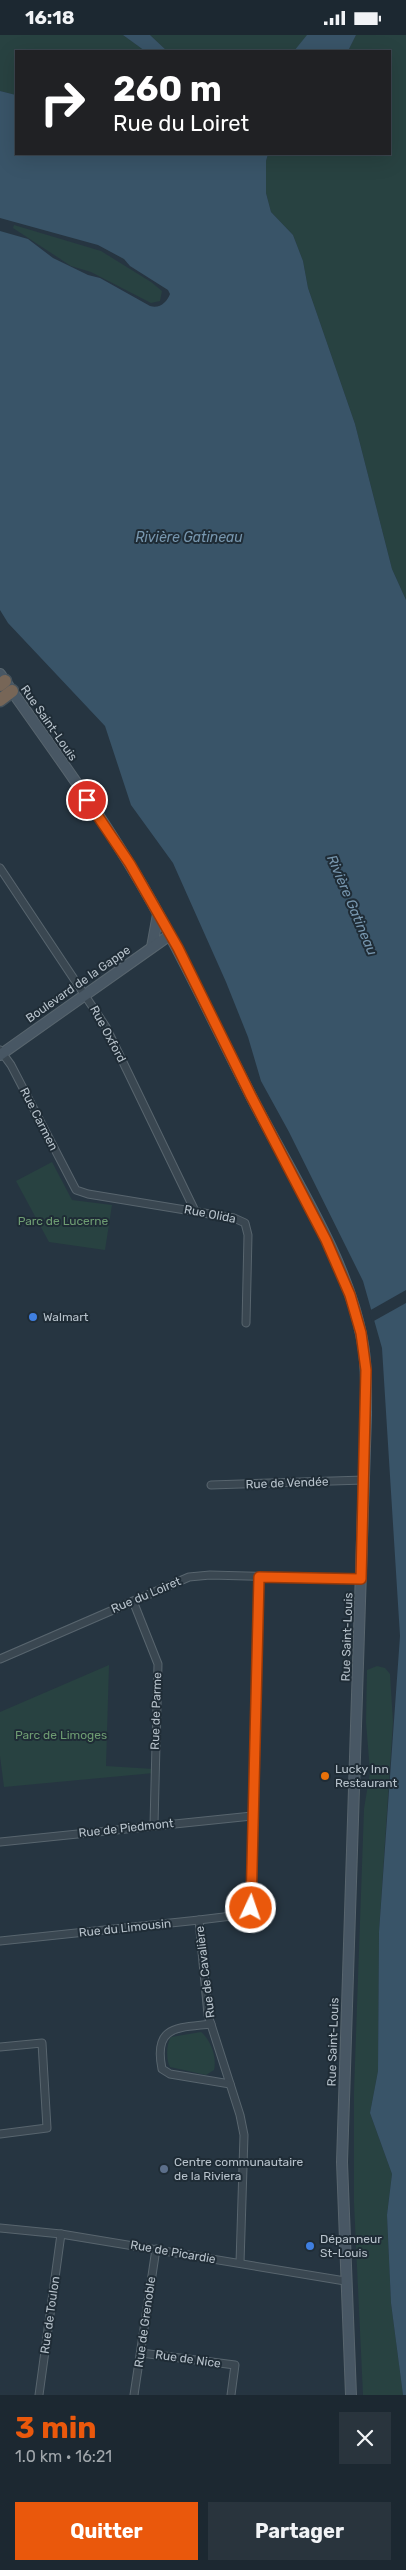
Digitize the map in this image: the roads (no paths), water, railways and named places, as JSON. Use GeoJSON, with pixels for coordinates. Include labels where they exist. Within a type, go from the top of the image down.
{"type":"FeatureCollection","features":[{"type":"Feature","properties":{"kind":"highway"},"geometry":{"type":"LineString","coordinates":[[0,700],[4,683]]}},
{"type":"Feature","properties":{"kind":"main road","name":"Rue Saint-Louis"},"geometry":{"type":"LineString","coordinates":[[4,683],[106,828],[170,935],[326,1240],[350,1295],[361,1333],[365,1359],[364,1480],[342,2145],[345,2281],[351,2395]]}},
{"type":"Feature","properties":{"kind":"main road"},"geometry":{"type":"LineString","coordinates":[[152,947],[158,914]]}},
{"type":"Feature","properties":{"kind":"main road","name":"Boulevard de la Gappe"},"geometry":{"type":"LineString","coordinates":[[1,1052],[170,935]]}},
{"type":"Feature","properties":{"kind":"street","name":"Rue Oxford"},"geometry":{"type":"LineString","coordinates":[[0,868],[106,1027],[195,1211]]}},
{"type":"Feature","properties":{"kind":"street","name":"Rue Carmen"},"geometry":{"type":"LineString","coordinates":[[1,1052],[11,1065],[76,1190]]}},
{"type":"Feature","properties":{"kind":"street","name":"Rue Olida"},"geometry":{"type":"LineString","coordinates":[[76,1190],[83,1193],[240,1219],[248,1228],[246,1323]]}},
{"type":"Feature","properties":{"kind":"street","name":"Rue de Vendée"},"geometry":{"type":"LineString","coordinates":[[210,1485],[364,1480]]}},
{"type":"Feature","properties":{"kind":"street","name":"Rue du Loiret"},"geometry":{"type":"LineString","coordinates":[[0,1659],[189,1577],[210,1575],[361,1579]]}},
{"type":"Feature","properties":{"kind":"street"},"geometry":{"type":"LineString","coordinates":[[252,1816],[259,1577]]}},
{"type":"Feature","properties":{"kind":"street","name":"Rue de Parme"},"geometry":{"type":"LineString","coordinates":[[133,1601],[158,1664],[154,1825]]}},
{"type":"Feature","properties":{"kind":"street","name":"Rue de Piedmont"},"geometry":{"type":"LineString","coordinates":[[0,1842],[252,1816]]}},
{"type":"Feature","properties":{"kind":"street","name":"Rue du Limousin"},"geometry":{"type":"LineString","coordinates":[[0,1941],[199,1920],[240,1915],[249,1911],[252,1904],[252,1816]]}},
{"type":"Feature","properties":{"kind":"street","name":"Rue de Cavalière"},"geometry":{"type":"LineString","coordinates":[[199,1920],[211,2024],[244,2135],[240,2263]]}},
{"type":"Feature","properties":{"kind":"street","name":"Rue de Cavalière"},"geometry":{"type":"LineString","coordinates":[[211,2024],[173,2029],[166,2033],[162,2041],[162,2069],[170,2075],[230,2084]]}},
{"type":"Feature","properties":{"kind":"street"},"geometry":{"type":"LineString","coordinates":[[0,2047],[42,2043],[47,2129],[0,2133]]}},
{"type":"Feature","properties":{"kind":"street","name":"Rue de Picardie"},"geometry":{"type":"LineString","coordinates":[[0,2228],[61,2234],[345,2281]]}},
{"type":"Feature","properties":{"kind":"street","name":"Rue de Toulon"},"geometry":{"type":"LineString","coordinates":[[39,2395],[61,2234]]}},
{"type":"Feature","properties":{"kind":"street","name":"Rue de Grenoble"},"geometry":{"type":"LineString","coordinates":[[134,2395],[156,2249]]}},
{"type":"Feature","properties":{"kind":"street","name":"Rue de Nice"},"geometry":{"type":"LineString","coordinates":[[140,2353],[235,2365],[231,2395]]}},
{"type":"Feature","properties":{"kind":"water"},"geometry":{"type":"Polygon","coordinates":[[[123,35],[150,35],[166,50],[144,50],[123,35]]]}},
{"type":"Feature","properties":{"kind":"water"},"geometry":{"type":"Polygon","coordinates":[[[307,35],[356,35],[348,50],[295,50],[307,35]]]}},
{"type":"Feature","properties":{"kind":"water","name":"Rivière Gatineau"},"geometry":{"type":"Polygon","coordinates":[[[0,91],[15,95],[15,155],[268,155],[266,193],[271,212],[293,235],[303,261],[308,288],[355,424],[392,569],[406,600],[406,2395],[403,2395],[391,2303],[387,2215],[392,2174],[370,2113],[378,2071],[379,1932],[400,1636],[382,1348],[363,1281],[289,1132],[261,1081],[248,1037],[226,982],[173,863],[131,805],[105,726],[8,623],[0,610],[0,231],[28,239],[53,258],[88,275],[100,278],[150,306],[157,307],[163,304],[170,294],[168,290],[130,266],[124,259],[98,245],[0,218],[0,91]]]}},
{"type":"Feature","properties":{"kind":"place","name":"Walmart"},"geometry":{"type":"Point","coordinates":[33,1317]}},
{"type":"Feature","properties":{"kind":"place","name":"Lucky Inn Restaurant"},"geometry":{"type":"Point","coordinates":[325,1776]}},
{"type":"Feature","properties":{"kind":"place","name":"Centre communautaire de la Riviera"},"geometry":{"type":"Point","coordinates":[164,2169]}},
{"type":"Feature","properties":{"kind":"place","name":"Dépanneur St-Louis"},"geometry":{"type":"Point","coordinates":[310,2246]}},
{"type":"Feature","properties":{"kind":"park label","name":"Parc de Lucerne"},"geometry":{"type":"Point","coordinates":[63,1221]}},
{"type":"Feature","properties":{"kind":"park label","name":"Parc de Limoges"},"geometry":{"type":"Point","coordinates":[61,1735]}}]}
